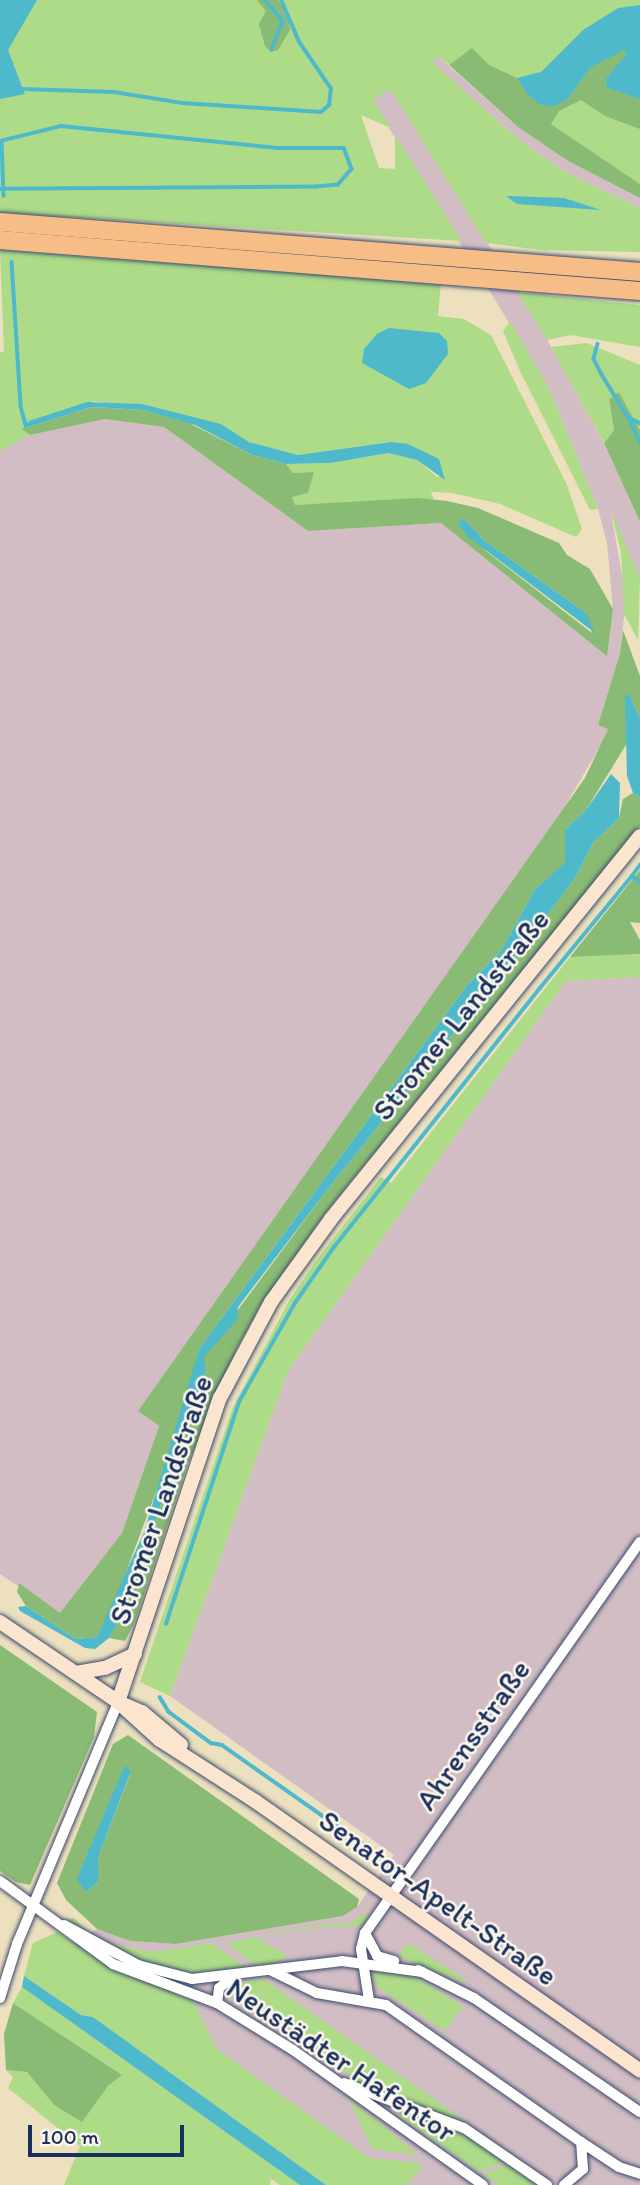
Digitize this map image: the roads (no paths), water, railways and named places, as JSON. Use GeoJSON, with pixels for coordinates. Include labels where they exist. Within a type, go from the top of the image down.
{"type":"FeatureCollection","features":[{"type":"Feature","properties":{"kind":"highway"},"geometry":{"type":"LineString","coordinates":[[0,222],[520,262],[640,262]]}},
{"type":"Feature","properties":{"kind":"highway"},"geometry":{"type":"LineString","coordinates":[[0,240],[640,290]]}},
{"type":"Feature","properties":{"kind":"highway"},"geometry":{"type":"LineString","coordinates":[[546,263],[640,272]]}},
{"type":"Feature","properties":{"kind":"street","name":"Stromer Landstraße"},"geometry":{"type":"LineString","coordinates":[[0,1998],[34,1905],[118,1702],[220,1398],[271,1302],[331,1219],[640,836]]}},
{"type":"Feature","properties":{"kind":"street","name":"Ahrensstraße"},"geometry":{"type":"LineString","coordinates":[[369,2000],[362,1962],[365,1933],[640,1542]]}},
{"type":"Feature","properties":{"kind":"street","name":"Senator-Apelt-Straße"},"geometry":{"type":"LineString","coordinates":[[0,1622],[118,1702],[144,1728],[640,2071]]}},
{"type":"Feature","properties":{"kind":"street"},"geometry":{"type":"LineString","coordinates":[[76,1674],[105,1668],[135,1654]]}},
{"type":"Feature","properties":{"kind":"street","name":"Neustädter Hafentor"},"geometry":{"type":"LineString","coordinates":[[0,1881],[113,1964],[217,2003],[336,2081],[483,2185]]}},
{"type":"Feature","properties":{"kind":"street","name":"Neustädter Hafentor"},"geometry":{"type":"LineString","coordinates":[[60,1924],[154,1971],[192,1979],[362,1962],[422,1972]]}},
{"type":"Feature","properties":{"kind":"street","name":"Neustädter Hafentor"},"geometry":{"type":"LineString","coordinates":[[365,1933],[377,1956],[422,1972],[474,1998],[640,2112]]}},
{"type":"Feature","properties":{"kind":"street","name":"Neustädter Hafentor"},"geometry":{"type":"LineString","coordinates":[[270,1970],[317,1993],[386,2005],[581,2142],[619,2167],[640,2174]]}},
{"type":"Feature","properties":{"kind":"street"},"geometry":{"type":"LineString","coordinates":[[217,2003],[219,1988],[232,1977]]}},
{"type":"Feature","properties":{"kind":"street"},"geometry":{"type":"LineString","coordinates":[[336,2081],[464,2128],[547,2185]]}},
{"type":"Feature","properties":{"kind":"street"},"geometry":{"type":"LineString","coordinates":[[564,2185],[583,2169],[581,2142]]}},
{"type":"Feature","properties":{"kind":"street"},"geometry":{"type":"LineString","coordinates":[[619,2167],[640,2183]]}},
{"type":"Feature","properties":{"kind":"water"},"geometry":{"type":"Polygon","coordinates":[[[0,0],[37,0],[8,50],[25,94],[0,99],[0,0]]]}},
{"type":"Feature","properties":{"kind":"water"},"geometry":{"type":"Polygon","coordinates":[[[640,5],[640,99],[607,88],[606,79],[627,53],[624,50],[590,68],[568,99],[553,107],[539,104],[527,94],[517,78],[541,72],[583,30],[618,8],[640,5]]]}},
{"type":"Feature","properties":{"kind":"water"},"geometry":{"type":"Polygon","coordinates":[[[506,196],[564,198],[601,210],[517,204],[506,196]]]}},
{"type":"Feature","properties":{"kind":"water"},"geometry":{"type":"Polygon","coordinates":[[[389,328],[439,333],[447,341],[448,354],[426,383],[409,389],[362,363],[364,349],[377,334],[389,328]]]}},
{"type":"Feature","properties":{"kind":"water"},"geometry":{"type":"Polygon","coordinates":[[[87,402],[142,404],[221,424],[249,442],[298,455],[391,442],[408,444],[439,459],[445,480],[417,460],[388,453],[331,463],[286,464],[252,455],[195,425],[143,410],[92,407],[22,429],[29,421],[87,402]]]}},
{"type":"Feature","properties":{"kind":"water"},"geometry":{"type":"Polygon","coordinates":[[[463,518],[485,541],[586,613],[595,633],[467,536],[458,523],[463,518]]]}},
{"type":"Feature","properties":{"kind":"water"},"geometry":{"type":"Polygon","coordinates":[[[629,694],[640,718],[640,798],[633,793],[627,776],[625,696],[629,694]]]}},
{"type":"Feature","properties":{"kind":"water"},"geometry":{"type":"Polygon","coordinates":[[[611,774],[620,783],[619,818],[593,843],[575,878],[532,935],[324,1194],[238,1307],[237,1320],[204,1357],[206,1371],[125,1610],[109,1638],[95,1649],[85,1648],[20,1611],[18,1607],[26,1606],[76,1639],[97,1637],[144,1532],[199,1349],[468,984],[501,951],[535,889],[565,863],[565,830],[586,810],[611,774]]]}},
{"type":"Feature","properties":{"kind":"water"},"geometry":{"type":"Polygon","coordinates":[[[125,1765],[131,1771],[98,1858],[98,1882],[86,1892],[77,1880],[125,1765]]]}},
{"type":"Feature","properties":{"kind":"water"},"geometry":{"type":"Polygon","coordinates":[[[24,1976],[81,2015],[93,2017],[326,2185],[300,2185],[22,1987],[24,1976]]]}},
{"type":"Feature","properties":{"kind":"waterway"},"geometry":{"type":"LineString","coordinates":[[265,0],[283,21],[272,49]]}},
{"type":"Feature","properties":{"kind":"waterway"},"geometry":{"type":"LineString","coordinates":[[21,89],[114,92],[183,103],[321,112],[329,105],[331,89],[299,42],[281,0]]}},
{"type":"Feature","properties":{"kind":"waterway"},"geometry":{"type":"LineString","coordinates":[[0,141],[61,126],[276,148],[344,148],[352,169],[338,185],[317,187],[0,189]]}},
{"type":"Feature","properties":{"kind":"waterway"},"geometry":{"type":"LineString","coordinates":[[2,141],[4,196]]}},
{"type":"Feature","properties":{"kind":"waterway"},"geometry":{"type":"LineString","coordinates":[[12,262],[21,407],[26,424]]}},
{"type":"Feature","properties":{"kind":"waterway"},"geometry":{"type":"LineString","coordinates":[[598,344],[594,359],[601,373],[628,417],[640,423]]}},
{"type":"Feature","properties":{"kind":"waterway"},"geometry":{"type":"LineString","coordinates":[[629,418],[640,442]]}},
{"type":"Feature","properties":{"kind":"waterway"},"geometry":{"type":"LineString","coordinates":[[632,876],[640,865]]}},
{"type":"Feature","properties":{"kind":"waterway"},"geometry":{"type":"LineString","coordinates":[[166,1624],[239,1402],[295,1303],[334,1247],[540,988],[632,876],[640,882]]}},
{"type":"Feature","properties":{"kind":"waterway"},"geometry":{"type":"LineString","coordinates":[[160,1697],[169,1712],[211,1743],[222,1745],[383,1858]]}}]}
